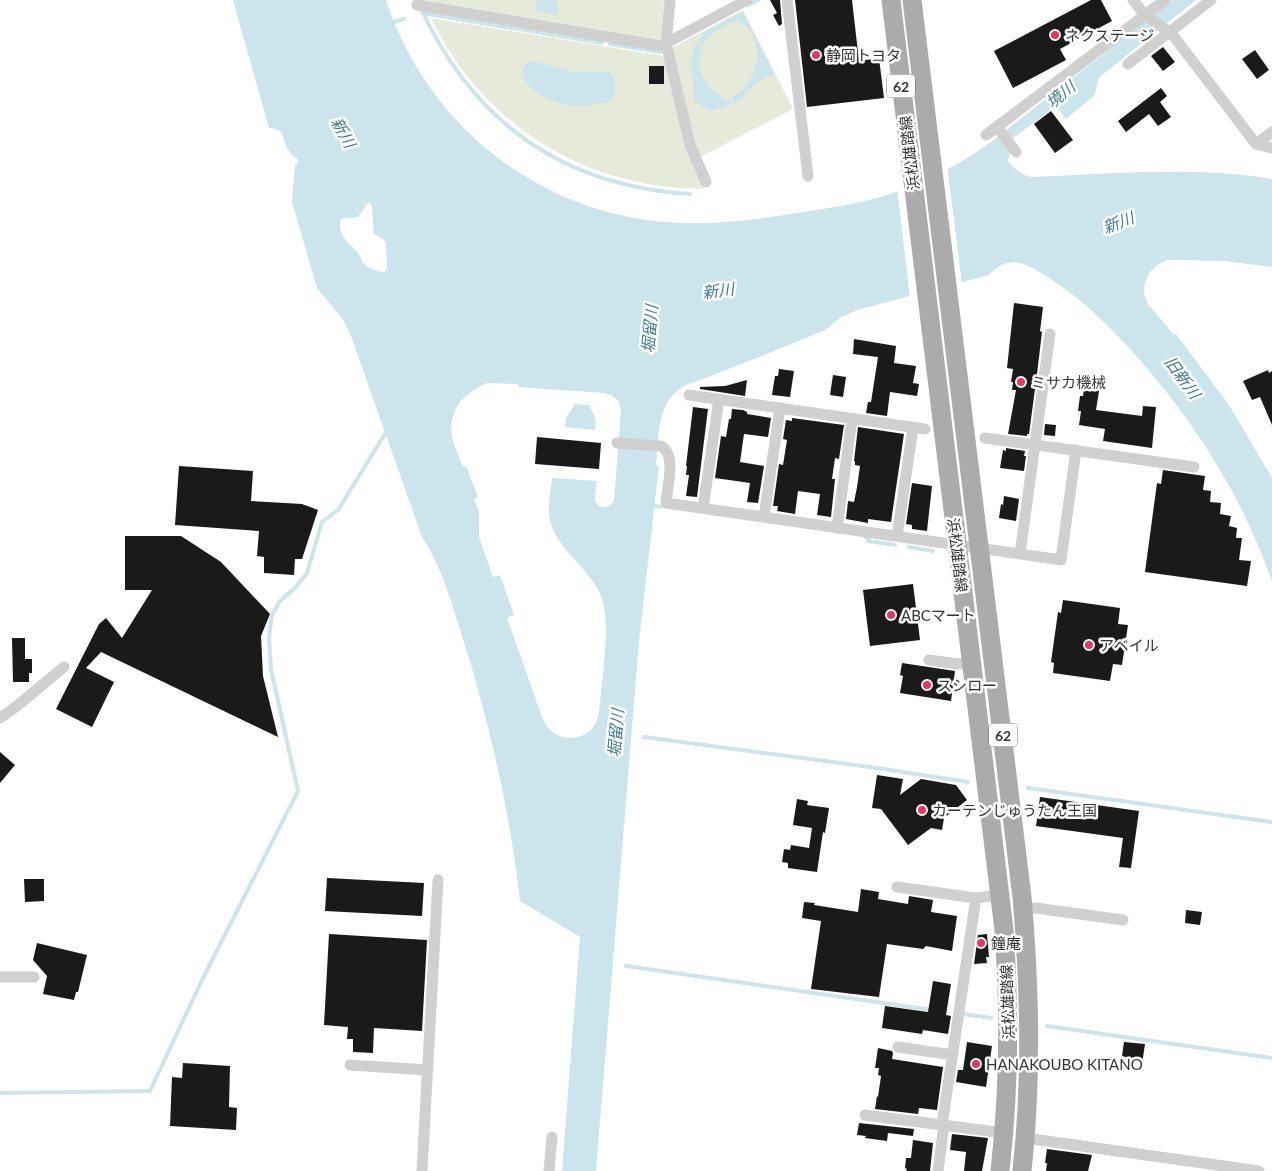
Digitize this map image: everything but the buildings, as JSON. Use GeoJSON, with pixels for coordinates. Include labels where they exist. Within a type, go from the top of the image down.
{"type":"FeatureCollection","features":[{"type":"Feature","properties":{"kind":"main road","name":"浜松雄踏線"},"geometry":{"type":"LineString","coordinates":[[891,0],[927,306],[1001,895],[1006,959],[1008,1075],[1000,1171]]}},
{"type":"Feature","properties":{"kind":"main road","name":"浜松雄踏線"},"geometry":{"type":"LineString","coordinates":[[912,0],[1012,806],[1023,909],[1029,1021],[1028,1080],[1022,1171]]}},
{"type":"Feature","properties":{"kind":"street"},"geometry":{"type":"LineString","coordinates":[[670,0],[666,43],[690,145],[706,182]]}},
{"type":"Feature","properties":{"kind":"street"},"geometry":{"type":"LineString","coordinates":[[417,5],[661,46],[748,0]]}},
{"type":"Feature","properties":{"kind":"street"},"geometry":{"type":"LineString","coordinates":[[787,0],[808,176]]}},
{"type":"Feature","properties":{"kind":"street"},"geometry":{"type":"LineString","coordinates":[[1133,0],[1146,16],[1168,31],[1256,144],[1272,148]]}},
{"type":"Feature","properties":{"kind":"street"},"geometry":{"type":"LineString","coordinates":[[986,135],[999,130],[1165,0]]}},
{"type":"Feature","properties":{"kind":"street"},"geometry":{"type":"LineString","coordinates":[[1128,64],[1168,31],[1211,0]]}},
{"type":"Feature","properties":{"kind":"street"},"geometry":{"type":"LineString","coordinates":[[999,130],[1016,152]]}},
{"type":"Feature","properties":{"kind":"street"},"geometry":{"type":"LineString","coordinates":[[1256,144],[1272,132]]}},
{"type":"Feature","properties":{"kind":"street"},"geometry":{"type":"LineString","coordinates":[[1020,554],[1050,334]]}},
{"type":"Feature","properties":{"kind":"street"},"geometry":{"type":"LineString","coordinates":[[689,395],[925,429]]}},
{"type":"Feature","properties":{"kind":"street"},"geometry":{"type":"LineString","coordinates":[[703,508],[718,399]]}},
{"type":"Feature","properties":{"kind":"street"},"geometry":{"type":"LineString","coordinates":[[764,517],[780,408]]}},
{"type":"Feature","properties":{"kind":"street"},"geometry":{"type":"LineString","coordinates":[[837,528],[852,419]]}},
{"type":"Feature","properties":{"kind":"street"},"geometry":{"type":"LineString","coordinates":[[897,536],[913,428]]}},
{"type":"Feature","properties":{"kind":"street"},"geometry":{"type":"LineString","coordinates":[[985,438],[1194,467]]}},
{"type":"Feature","properties":{"kind":"street"},"geometry":{"type":"LineString","coordinates":[[617,443],[661,446],[669,453],[666,502],[1060,560],[1076,450]]}},
{"type":"Feature","properties":{"kind":"street"},"geometry":{"type":"LineString","coordinates":[[929,660],[956,664],[972,662]]}},
{"type":"Feature","properties":{"kind":"street"},"geometry":{"type":"LineString","coordinates":[[0,718],[64,667]]}},
{"type":"Feature","properties":{"kind":"street"},"geometry":{"type":"LineString","coordinates":[[422,1171],[438,880]]}},
{"type":"Feature","properties":{"kind":"street"},"geometry":{"type":"LineString","coordinates":[[897,888],[976,898],[1001,895]]}},
{"type":"Feature","properties":{"kind":"street"},"geometry":{"type":"LineString","coordinates":[[938,1171],[976,898]]}},
{"type":"Feature","properties":{"kind":"street"},"geometry":{"type":"LineString","coordinates":[[1023,909],[1036,908],[1123,920]]}},
{"type":"Feature","properties":{"kind":"street"},"geometry":{"type":"LineString","coordinates":[[0,977],[34,977]]}},
{"type":"Feature","properties":{"kind":"street"},"geometry":{"type":"LineString","coordinates":[[898,1047],[953,1054]]}},
{"type":"Feature","properties":{"kind":"street"},"geometry":{"type":"LineString","coordinates":[[350,1065],[428,1070]]}},
{"type":"Feature","properties":{"kind":"street"},"geometry":{"type":"LineString","coordinates":[[865,1115],[1004,1133]]}},
{"type":"Feature","properties":{"kind":"street"},"geometry":{"type":"LineString","coordinates":[[549,1171],[552,1137]]}},
{"type":"Feature","properties":{"kind":"street"},"geometry":{"type":"LineString","coordinates":[[1025,1138],[1259,1171]]}},
{"type":"Feature","properties":{"kind":"shaded area"},"geometry":{"type":"Polygon","coordinates":[[[418,0],[664,0],[661,41],[418,0]]]}},
{"type":"Feature","properties":{"kind":"shaded area"},"geometry":{"type":"Polygon","coordinates":[[[743,10],[793,109],[700,157],[695,144],[672,48],[743,10]]]}},
{"type":"Feature","properties":{"kind":"shaded area"},"geometry":{"type":"Polygon","coordinates":[[[431,18],[664,56],[685,147],[704,189],[655,185],[606,173],[574,161],[544,144],[516,125],[490,102],[468,77],[448,48],[431,18]]]}},
{"type":"Feature","properties":{"kind":"water"},"geometry":{"type":"Polygon","coordinates":[[[233,0],[386,0],[404,44],[428,85],[458,121],[492,153],[530,179],[572,200],[617,214],[665,222],[715,223],[764,218],[844,205],[879,197],[954,166],[991,142],[1172,0],[1196,0],[1102,75],[1099,78],[1094,96],[1066,119],[1056,106],[1012,139],[1007,160],[1015,169],[1032,177],[1182,172],[1242,175],[1272,179],[1272,267],[1224,261],[1167,260],[1157,265],[1149,273],[1145,283],[1144,294],[1148,304],[1174,335],[1176,334],[1229,405],[1272,478],[1272,581],[1247,521],[1216,463],[1159,383],[1119,337],[1089,308],[1055,282],[1038,271],[1022,264],[1006,263],[989,275],[857,310],[840,318],[825,330],[684,386],[675,393],[668,401],[659,432],[656,465],[659,466],[639,641],[596,1171],[562,1171],[580,937],[520,901],[511,834],[498,769],[473,671],[450,599],[441,573],[422,537],[351,336],[344,321],[317,288],[292,202],[295,165],[298,163],[298,160],[287,147],[282,133],[269,128],[233,0]],[[368,203],[358,217],[341,219],[340,230],[365,265],[384,272],[387,269],[386,243],[374,234],[372,207],[368,203]],[[487,383],[470,393],[458,405],[452,421],[453,441],[463,467],[466,466],[478,497],[474,499],[479,512],[479,537],[493,577],[500,575],[514,615],[507,618],[542,717],[553,733],[565,737],[578,737],[590,731],[595,725],[599,714],[606,622],[601,596],[596,586],[553,530],[549,510],[552,478],[597,481],[596,503],[601,507],[612,504],[614,501],[620,407],[616,399],[604,393],[519,387],[518,384],[487,383]]]}},
{"type":"Feature","properties":{"kind":"water"},"geometry":{"type":"Polygon","coordinates":[[[537,0],[556,0],[557,15],[535,11],[537,0]]]}},
{"type":"Feature","properties":{"kind":"water"},"geometry":{"type":"Polygon","coordinates":[[[743,12],[775,75],[757,83],[734,104],[731,98],[746,86],[755,70],[757,52],[752,34],[744,25],[735,22],[714,33],[703,45],[697,42],[704,32],[743,12]]]}},
{"type":"Feature","properties":{"kind":"water"},"geometry":{"type":"Polygon","coordinates":[[[695,45],[702,47],[699,64],[703,78],[725,100],[729,99],[731,105],[711,111],[694,101],[691,62],[695,45]]]}},
{"type":"Feature","properties":{"kind":"water"},"geometry":{"type":"Polygon","coordinates":[[[532,61],[575,72],[610,72],[615,78],[615,93],[607,102],[593,105],[574,106],[554,101],[537,93],[525,81],[523,74],[524,66],[532,61]]]}},
{"type":"Feature","properties":{"kind":"water"},"geometry":{"type":"Polygon","coordinates":[[[575,404],[589,405],[596,420],[595,430],[565,427],[566,418],[575,404]]]}},
{"type":"Feature","properties":{"kind":"pier"},"geometry":{"type":"Polygon","coordinates":[[[947,165],[962,284],[910,298],[897,188],[947,165]]]}},
{"type":"Feature","properties":{"kind":"waterway"},"geometry":{"type":"LineString","coordinates":[[748,5],[758,0]]}},
{"type":"Feature","properties":{"kind":"waterway"},"geometry":{"type":"LineString","coordinates":[[422,13],[602,43]]}},
{"type":"Feature","properties":{"kind":"waterway"},"geometry":{"type":"LineString","coordinates":[[423,13],[445,53],[470,88],[498,118],[530,143],[565,163],[603,178],[645,189],[690,194]]}},
{"type":"Feature","properties":{"kind":"waterway"},"geometry":{"type":"LineString","coordinates":[[390,23],[404,19]]}},
{"type":"Feature","properties":{"kind":"waterway"},"geometry":{"type":"LineString","coordinates":[[610,44],[661,52]]}},
{"type":"Feature","properties":{"kind":"waterway"},"geometry":{"type":"LineString","coordinates":[[0,1093],[150,1091],[203,978],[298,791],[271,669],[269,638],[272,615],[280,601],[296,587],[307,573],[322,522],[338,510],[388,429]]}},
{"type":"Feature","properties":{"kind":"waterway"},"geometry":{"type":"LineString","coordinates":[[650,505],[661,507]]}},
{"type":"Feature","properties":{"kind":"waterway"},"geometry":{"type":"LineString","coordinates":[[865,537],[869,537],[868,541],[895,545]]}},
{"type":"Feature","properties":{"kind":"waterway"},"geometry":{"type":"LineString","coordinates":[[909,547],[933,551]]}},
{"type":"Feature","properties":{"kind":"waterway"},"geometry":{"type":"LineString","coordinates":[[644,737],[968,782]]}},
{"type":"Feature","properties":{"kind":"waterway"},"geometry":{"type":"LineString","coordinates":[[1028,788],[1272,822]]}},
{"type":"Feature","properties":{"kind":"waterway"},"geometry":{"type":"LineString","coordinates":[[626,966],[932,1010]]}},
{"type":"Feature","properties":{"kind":"waterway"},"geometry":{"type":"LineString","coordinates":[[963,1014],[991,1018]]}},
{"type":"Feature","properties":{"kind":"waterway"},"geometry":{"type":"LineString","coordinates":[[1047,1026],[1272,1058]]}},
{"type":"Feature","properties":{"kind":"place","name":"ネクステージ"},"geometry":{"type":"Point","coordinates":[1055,35]}},
{"type":"Feature","properties":{"kind":"place","name":"静岡トヨタ"},"geometry":{"type":"Point","coordinates":[816,55]}},
{"type":"Feature","properties":{"kind":"place","name":"ミサカ機械"},"geometry":{"type":"Point","coordinates":[1021,382]}},
{"type":"Feature","properties":{"kind":"place","name":"ABCマート"},"geometry":{"type":"Point","coordinates":[891,615]}},
{"type":"Feature","properties":{"kind":"place","name":"アベイル"},"geometry":{"type":"Point","coordinates":[1089,645]}},
{"type":"Feature","properties":{"kind":"place","name":"スシロー"},"geometry":{"type":"Point","coordinates":[927,685]}},
{"type":"Feature","properties":{"kind":"place","name":"カーテンじゅうたん王国"},"geometry":{"type":"Point","coordinates":[922,810]}},
{"type":"Feature","properties":{"kind":"place","name":"鐘庵"},"geometry":{"type":"Point","coordinates":[981,943]}},
{"type":"Feature","properties":{"kind":"place","name":"HANAKOUBO KITANO"},"geometry":{"type":"Point","coordinates":[976,1064]}},
{"type":"Feature","properties":{"kind":"water label","name":"境川"},"geometry":{"type":"Point","coordinates":[1060,94]}},
{"type":"Feature","properties":{"kind":"water label","name":"新川"},"geometry":{"type":"Point","coordinates":[344,132]}},
{"type":"Feature","properties":{"kind":"water label","name":"新川"},"geometry":{"type":"Point","coordinates":[1118,222]}},
{"type":"Feature","properties":{"kind":"water label","name":"新川"},"geometry":{"type":"Point","coordinates":[718,290]}},
{"type":"Feature","properties":{"kind":"water label","name":"堀留川"},"geometry":{"type":"Point","coordinates":[649,329]}},
{"type":"Feature","properties":{"kind":"water label","name":"旧新川"},"geometry":{"type":"Point","coordinates":[1183,377]}},
{"type":"Feature","properties":{"kind":"water label","name":"堀留川"},"geometry":{"type":"Point","coordinates":[615,733]}}]}
